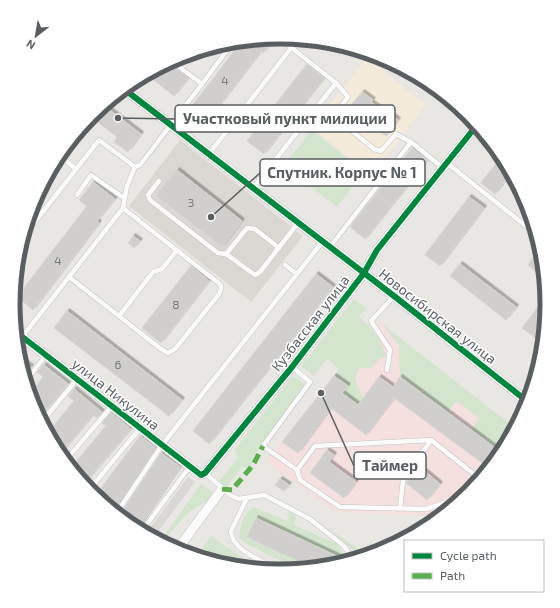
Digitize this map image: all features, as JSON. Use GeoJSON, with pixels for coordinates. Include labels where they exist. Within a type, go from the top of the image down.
{"type":"FeatureCollection","features":[{"type":"Feature","properties":{"kind":"street","name":"Новосибирская улица"},"geometry":{"type":"LineString","coordinates":[[129,93],[394,296],[522,397]]}},
{"type":"Feature","properties":{"kind":"street","name":"Кузбасская улица"},"geometry":{"type":"LineString","coordinates":[[203,474],[292,367],[364,273],[377,250],[473,130]]}},
{"type":"Feature","properties":{"kind":"street","name":"улица Никулина"},"geometry":{"type":"LineString","coordinates":[[22,336],[162,445],[203,474]]}},
{"type":"Feature","properties":{"kind":"street"},"geometry":{"type":"LineString","coordinates":[[182,544],[222,489]]}},
{"type":"Feature","properties":{"kind":"lane"},"geometry":{"type":"LineString","coordinates":[[287,44],[336,83],[347,94],[346,99],[335,114],[335,117],[378,152],[384,149],[396,134],[446,165],[528,228]]}},
{"type":"Feature","properties":{"kind":"lane"},"geometry":{"type":"LineString","coordinates":[[209,154],[294,45]]}},
{"type":"Feature","properties":{"kind":"lane"},"geometry":{"type":"LineString","coordinates":[[22,336],[123,208],[127,186],[135,167],[140,165],[229,49]]}},
{"type":"Feature","properties":{"kind":"lane"},"geometry":{"type":"LineString","coordinates":[[177,66],[202,84]]}},
{"type":"Feature","properties":{"kind":"lane"},"geometry":{"type":"LineString","coordinates":[[253,188],[336,83]]}},
{"type":"Feature","properties":{"kind":"lane"},"geometry":{"type":"LineString","coordinates":[[34,221],[99,140],[135,167]]}},
{"type":"Feature","properties":{"kind":"lane"},"geometry":{"type":"LineString","coordinates":[[120,508],[162,445],[297,274],[326,244],[411,142]]}},
{"type":"Feature","properties":{"kind":"lane"},"geometry":{"type":"LineString","coordinates":[[64,159],[76,169]]}},
{"type":"Feature","properties":{"kind":"lane"},"geometry":{"type":"LineString","coordinates":[[77,194],[91,175],[124,198]]}},
{"type":"Feature","properties":{"kind":"lane"},"geometry":{"type":"LineString","coordinates":[[159,181],[148,195],[150,200],[218,253],[226,254],[254,275],[260,272],[298,223]]}},
{"type":"Feature","properties":{"kind":"lane"},"geometry":{"type":"LineString","coordinates":[[69,277],[161,349],[168,353],[175,349],[221,290],[220,285],[123,208]]}},
{"type":"Feature","properties":{"kind":"lane"},"geometry":{"type":"LineString","coordinates":[[226,254],[247,228],[255,229],[279,248]]}},
{"type":"Feature","properties":{"kind":"lane"},"geometry":{"type":"LineString","coordinates":[[119,316],[153,272],[162,269],[176,250]]}},
{"type":"Feature","properties":{"kind":"lane"},"geometry":{"type":"LineString","coordinates":[[285,265],[297,274]]}},
{"type":"Feature","properties":{"kind":"lane"},"geometry":{"type":"LineString","coordinates":[[387,370],[390,350],[371,321],[394,296]]}},
{"type":"Feature","properties":{"kind":"lane"},"geometry":{"type":"LineString","coordinates":[[30,375],[46,355]]}},
{"type":"Feature","properties":{"kind":"lane"},"geometry":{"type":"LineString","coordinates":[[292,367],[310,382],[263,446],[297,470],[300,480],[340,507],[426,509],[448,502]]}},
{"type":"Feature","properties":{"kind":"lane"},"geometry":{"type":"LineString","coordinates":[[46,417],[77,379]]}},
{"type":"Feature","properties":{"kind":"lane"},"geometry":{"type":"LineString","coordinates":[[70,456],[112,406]]}},
{"type":"Feature","properties":{"kind":"lane"},"geometry":{"type":"LineString","coordinates":[[93,485],[140,428]]}},
{"type":"Feature","properties":{"kind":"lane"},"geometry":{"type":"LineString","coordinates":[[297,470],[315,446],[431,440],[475,475]]}},
{"type":"Feature","properties":{"kind":"lane"},"geometry":{"type":"LineString","coordinates":[[400,508],[403,480],[431,440]]}},
{"type":"Feature","properties":{"kind":"lane"},"geometry":{"type":"LineString","coordinates":[[146,526],[190,466]]}},
{"type":"Feature","properties":{"kind":"lane"},"geometry":{"type":"LineString","coordinates":[[203,474],[222,489],[239,499],[264,496],[310,519],[344,546],[350,554]]}},
{"type":"Feature","properties":{"kind":"lane"},"geometry":{"type":"LineString","coordinates":[[247,498],[230,531],[230,536],[234,544],[267,563]]}},
{"type":"Feature","properties":{"kind":"shaded area"},"geometry":{"type":"Polygon","coordinates":[[[366,59],[426,105],[371,175],[312,128],[366,59]]]}},
{"type":"Feature","properties":{"kind":"shaded area"},"geometry":{"type":"Polygon","coordinates":[[[180,140],[303,236],[251,302],[129,206],[180,140]]]}},
{"type":"Feature","properties":{"kind":"shaded area"},"geometry":{"type":"Polygon","coordinates":[[[377,320],[510,424],[486,462],[464,488],[429,516],[335,512],[266,462],[377,320]]]}},
{"type":"Feature","properties":{"kind":"shaded area"},"geometry":{"type":"Polygon","coordinates":[[[188,477],[195,482],[157,533],[150,529],[188,477]]]}},
{"type":"Feature","properties":{"kind":"green space"},"geometry":{"type":"Polygon","coordinates":[[[311,130],[364,171],[337,207],[284,166],[311,130]]]}},
{"type":"Feature","properties":{"kind":"green space"},"geometry":{"type":"Polygon","coordinates":[[[354,299],[366,308],[359,317],[376,334],[386,357],[380,358],[371,368],[359,368],[355,379],[363,398],[358,405],[342,393],[348,386],[334,376],[339,369],[327,359],[314,376],[301,366],[354,299]]]}},
{"type":"Feature","properties":{"kind":"green space"},"geometry":{"type":"Polygon","coordinates":[[[382,324],[510,424],[496,448],[472,430],[479,418],[457,401],[448,412],[400,377],[399,345],[382,324]]]}},
{"type":"Feature","properties":{"kind":"green space"},"geometry":{"type":"Polygon","coordinates":[[[293,376],[306,385],[253,457],[249,468],[242,467],[226,488],[219,481],[238,458],[234,450],[293,376]]]}},
{"type":"Feature","properties":{"kind":"green space"},"geometry":{"type":"Polygon","coordinates":[[[201,484],[215,494],[186,516],[167,538],[163,536],[201,484]]]}},
{"type":"Feature","properties":{"kind":"green space"},"geometry":{"type":"Polygon","coordinates":[[[254,507],[287,521],[289,511],[296,515],[294,525],[337,544],[345,556],[314,562],[286,564],[245,543],[239,538],[243,520],[250,509],[254,507]]]}},
{"type":"Feature","properties":{"kind":"green space"},"geometry":{"type":"Polygon","coordinates":[[[329,529],[361,551],[354,553],[352,549],[329,529]]]}},
{"type":"Feature","properties":{"kind":"green space"},"geometry":{"type":"Polygon","coordinates":[[[211,536],[250,562],[229,559],[200,551],[211,536]]]}},
{"type":"Feature","properties":{"kind":"building"},"geometry":{"type":"Polygon","coordinates":[[[269,45],[263,53],[261,51],[217,108],[220,110],[210,121],[191,107],[237,48],[269,45]]]}},
{"type":"Feature","properties":{"kind":"building"},"geometry":{"type":"Polygon","coordinates":[[[307,64],[324,78],[264,154],[247,141],[307,64]]]}},
{"type":"Feature","properties":{"kind":"building"},"geometry":{"type":"Polygon","coordinates":[[[174,67],[188,78],[174,96],[151,78],[174,67]]]}},
{"type":"Feature","properties":{"kind":"building"},"geometry":{"type":"Polygon","coordinates":[[[362,92],[373,100],[371,102],[398,120],[386,136],[349,108],[362,92]]]}},
{"type":"Feature","properties":{"kind":"building"},"geometry":{"type":"Polygon","coordinates":[[[109,109],[141,134],[128,152],[114,142],[117,137],[96,120],[109,109]]]}},
{"type":"Feature","properties":{"kind":"building"},"geometry":{"type":"Polygon","coordinates":[[[412,148],[428,160],[365,239],[350,227],[412,148]]]}},
{"type":"Feature","properties":{"kind":"building"},"geometry":{"type":"Polygon","coordinates":[[[497,162],[507,178],[495,194],[481,183],[497,162]]]}},
{"type":"Feature","properties":{"kind":"building"},"geometry":{"type":"Polygon","coordinates":[[[177,170],[242,221],[222,247],[156,196],[177,170]]]}},
{"type":"Feature","properties":{"kind":"building"},"geometry":{"type":"Polygon","coordinates":[[[93,182],[115,199],[97,221],[99,223],[33,310],[20,300],[21,292],[87,206],[79,200],[93,182]]]}},
{"type":"Feature","properties":{"kind":"building"},"geometry":{"type":"Polygon","coordinates":[[[469,197],[484,208],[440,266],[425,255],[469,197]]]}},
{"type":"Feature","properties":{"kind":"building"},"geometry":{"type":"Polygon","coordinates":[[[133,236],[140,241],[134,248],[128,243],[133,236]]]}},
{"type":"Feature","properties":{"kind":"building"},"geometry":{"type":"Polygon","coordinates":[[[534,257],[536,258],[538,269],[536,272],[528,265],[534,257]]]}},
{"type":"Feature","properties":{"kind":"building"},"geometry":{"type":"Polygon","coordinates":[[[460,264],[516,307],[506,320],[450,276],[460,264]]]}},
{"type":"Feature","properties":{"kind":"building"},"geometry":{"type":"Polygon","coordinates":[[[191,266],[209,281],[161,343],[142,328],[191,266]]]}},
{"type":"Feature","properties":{"kind":"building"},"geometry":{"type":"Polygon","coordinates":[[[316,274],[333,287],[209,444],[193,431],[316,274]]]}},
{"type":"Feature","properties":{"kind":"building"},"geometry":{"type":"Polygon","coordinates":[[[540,305],[538,334],[535,338],[522,328],[540,305]]]}},
{"type":"Feature","properties":{"kind":"building"},"geometry":{"type":"Polygon","coordinates":[[[67,311],[182,400],[169,416],[54,328],[67,311]]]}},
{"type":"Feature","properties":{"kind":"building"},"geometry":{"type":"Polygon","coordinates":[[[44,365],[68,384],[44,412],[34,389],[43,377],[37,372],[44,365]]]}},
{"type":"Feature","properties":{"kind":"building"},"geometry":{"type":"Polygon","coordinates":[[[334,376],[348,386],[342,393],[358,405],[379,377],[393,387],[400,377],[496,448],[484,464],[394,398],[366,435],[331,408],[298,453],[282,442],[334,376]]]}},
{"type":"Feature","properties":{"kind":"building"},"geometry":{"type":"Polygon","coordinates":[[[74,389],[102,412],[97,418],[93,415],[64,449],[52,428],[74,401],[68,396],[74,389]]]}},
{"type":"Feature","properties":{"kind":"building"},"geometry":{"type":"Polygon","coordinates":[[[111,413],[131,429],[88,479],[75,463],[106,426],[102,423],[111,413]]]}},
{"type":"Feature","properties":{"kind":"building"},"geometry":{"type":"Polygon","coordinates":[[[140,436],[156,448],[117,506],[99,491],[140,436]]]}},
{"type":"Feature","properties":{"kind":"building"},"geometry":{"type":"Polygon","coordinates":[[[327,450],[334,455],[329,462],[356,482],[344,498],[310,473],[327,450]]]}},
{"type":"Feature","properties":{"kind":"building"},"geometry":{"type":"Polygon","coordinates":[[[161,453],[180,467],[142,524],[123,510],[161,453]]]}},
{"type":"Feature","properties":{"kind":"building"},"geometry":{"type":"Polygon","coordinates":[[[418,466],[440,484],[427,500],[406,483],[418,466]]]}},
{"type":"Feature","properties":{"kind":"building"},"geometry":{"type":"Polygon","coordinates":[[[280,479],[289,485],[284,491],[275,485],[280,479]]]}},
{"type":"Feature","properties":{"kind":"building"},"geometry":{"type":"Polygon","coordinates":[[[256,518],[339,557],[302,563],[247,537],[256,518]]]}},
{"type":"Feature","properties":{"kind":"marked path"},"geometry":{"type":"LineString","coordinates":[[222,489],[232,490],[253,465],[263,446]]}},
{"type":"Feature","properties":{"kind":"cycle path"},"geometry":{"type":"LineString","coordinates":[[129,93],[394,296],[522,397]]}},
{"type":"Feature","properties":{"kind":"cycle path"},"geometry":{"type":"LineString","coordinates":[[22,337],[201,475],[205,473],[292,367],[364,273],[377,250],[473,130]]}},
{"type":"Feature","properties":{"kind":"place","name":"Участковый пункт милиции"},"geometry":{"type":"Point","coordinates":[118,118]}},
{"type":"Feature","properties":{"kind":"place","name":"Спутник. Корпус № 1"},"geometry":{"type":"Point","coordinates":[211,217]}},
{"type":"Feature","properties":{"kind":"place","name":"Таймер"},"geometry":{"type":"Point","coordinates":[321,393]}}]}
